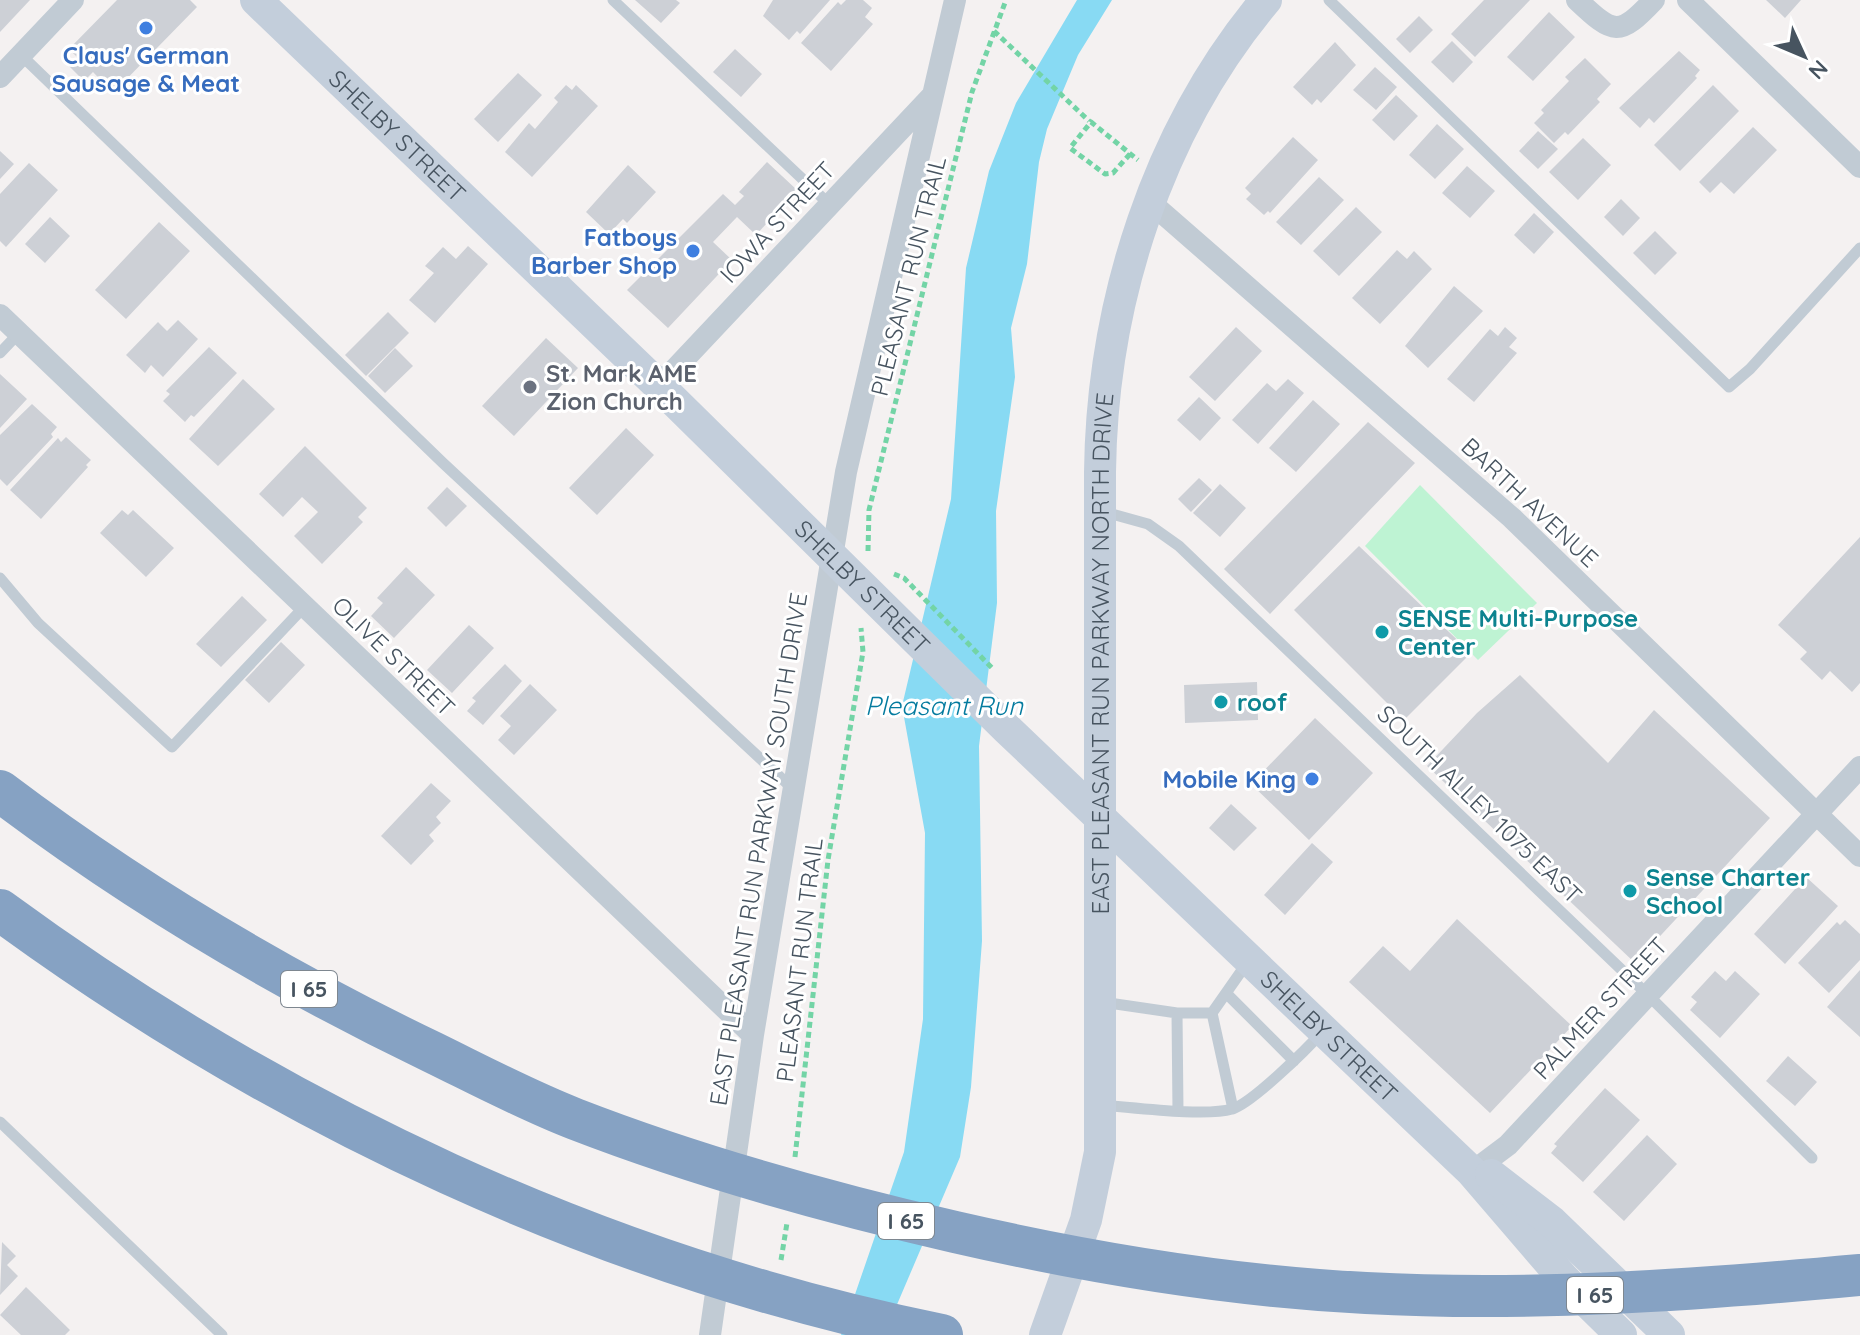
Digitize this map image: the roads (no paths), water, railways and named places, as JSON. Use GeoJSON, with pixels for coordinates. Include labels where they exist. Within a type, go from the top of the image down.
{"type":"FeatureCollection","features":[{"type":"Feature","properties":{"kind":"highway","name":"I 65"},"geometry":{"type":"LineString","coordinates":[[0,791],[169,908],[326,999],[499,1086],[641,1144],[848,1208],[1025,1248],[1176,1275],[1267,1286],[1429,1296],[1582,1296],[1860,1275]]}},
{"type":"Feature","properties":{"kind":"highway"},"geometry":{"type":"LineString","coordinates":[[0,910],[166,1024],[421,1160],[577,1228],[746,1285],[942,1335]]}},
{"type":"Feature","properties":{"kind":"main road","name":"SHELBY STREET"},"geometry":{"type":"LineString","coordinates":[[256,0],[831,555],[872,588],[1007,729],[1472,1172],[1563,1278],[1621,1335]]}},
{"type":"Feature","properties":{"kind":"main road","name":"EAST PLEASANT RUN PARKWAY NORTH DRIVE"},"geometry":{"type":"LineString","coordinates":[[1045,1335],[1091,1205],[1100,1152],[1100,443],[1107,361],[1118,306],[1150,202],[1189,113],[1216,66],[1266,0]]}},
{"type":"Feature","properties":{"kind":"main road","name":"SHELBY STREET"},"geometry":{"type":"LineString","coordinates":[[1472,1172],[1503,1181],[1552,1222],[1669,1335]]}},
{"type":"Feature","properties":{"kind":"street"},"geometry":{"type":"LineString","coordinates":[[0,77],[73,0]]}},
{"type":"Feature","properties":{"kind":"street"},"geometry":{"type":"LineString","coordinates":[[1577,0],[1599,21],[1618,28],[1630,26],[1654,0]]}},
{"type":"Feature","properties":{"kind":"street"},"geometry":{"type":"LineString","coordinates":[[1688,0],[1860,167]]}},
{"type":"Feature","properties":{"kind":"street","name":"EAST PLEASANT RUN PARKWAY SOUTH DRIVE"},"geometry":{"type":"LineString","coordinates":[[710,1335],[753,1035],[831,555],[846,472],[933,95],[948,5]]}},
{"type":"Feature","properties":{"kind":"street","name":"IOWA STREET"},"geometry":{"type":"LineString","coordinates":[[659,386],[933,95]]}},
{"type":"Feature","properties":{"kind":"street","name":"BARTH AVENUE"},"geometry":{"type":"LineString","coordinates":[[1150,202],[1512,518],[1860,856]]}},
{"type":"Feature","properties":{"kind":"street","name":"OLIVE STREET"},"geometry":{"type":"LineString","coordinates":[[0,315],[753,1035]]}},
{"type":"Feature","properties":{"kind":"street","name":"PALMER STREET"},"geometry":{"type":"LineString","coordinates":[[1472,1172],[1499,1154],[1860,767]]}},
{"type":"Feature","properties":{"kind":"lane"},"geometry":{"type":"LineString","coordinates":[[613,0],[830,205]]}},
{"type":"Feature","properties":{"kind":"lane"},"geometry":{"type":"LineString","coordinates":[[1329,0],[1729,387],[1750,369],[1860,248]]}},
{"type":"Feature","properties":{"kind":"lane"},"geometry":{"type":"LineString","coordinates":[[21,55],[443,463],[793,789]]}},
{"type":"Feature","properties":{"kind":"lane"},"geometry":{"type":"LineString","coordinates":[[0,353],[19,333]]}},
{"type":"Feature","properties":{"kind":"lane","name":"SOUTH ALLEY 1075 EAST"},"geometry":{"type":"LineString","coordinates":[[1100,511],[1148,524],[1179,546],[1648,995],[1812,1158]]}},
{"type":"Feature","properties":{"kind":"lane"},"geometry":{"type":"LineString","coordinates":[[0,578],[38,623],[172,747],[305,606]]}},
{"type":"Feature","properties":{"kind":"lane"},"geometry":{"type":"LineString","coordinates":[[1233,1109],[1212,1013],[1249,960]]}},
{"type":"Feature","properties":{"kind":"lane"},"geometry":{"type":"LineString","coordinates":[[1226,993],[1294,1061]]}},
{"type":"Feature","properties":{"kind":"lane"},"geometry":{"type":"LineString","coordinates":[[1102,1002],[1177,1013],[1212,1013]]}},
{"type":"Feature","properties":{"kind":"lane"},"geometry":{"type":"LineString","coordinates":[[1177,1013],[1178,1111]]}},
{"type":"Feature","properties":{"kind":"lane"},"geometry":{"type":"LineString","coordinates":[[1100,1105],[1178,1111],[1233,1109],[1294,1061],[1323,1031]]}},
{"type":"Feature","properties":{"kind":"lane"},"geometry":{"type":"LineString","coordinates":[[0,1122],[222,1335]]}},
{"type":"Feature","properties":{"kind":"water","name":"Pleasant Run"},"geometry":{"type":"Polygon","coordinates":[[[1077,0],[1112,0],[1078,55],[1047,129],[1039,162],[1027,264],[1011,328],[1015,377],[996,511],[997,603],[979,746],[982,941],[971,1087],[960,1157],[884,1335],[841,1335],[904,1152],[923,1019],[925,833],[902,706],[951,499],[966,268],[989,171],[1016,103],[1077,0]]]}},
{"type":"Feature","properties":{"kind":"place","name":"Claus' German Sausage & Meat"},"geometry":{"type":"Point","coordinates":[146,28]}},
{"type":"Feature","properties":{"kind":"place","name":"Fatboys Barber Shop"},"geometry":{"type":"Point","coordinates":[693,251]}},
{"type":"Feature","properties":{"kind":"place","name":"St. Mark AME Zion Church"},"geometry":{"type":"Point","coordinates":[530,387]}},
{"type":"Feature","properties":{"kind":"place","name":"SENSE Multi-Purpose Center"},"geometry":{"type":"Point","coordinates":[1382,632]}},
{"type":"Feature","properties":{"kind":"place","name":"roof"},"geometry":{"type":"Point","coordinates":[1221,702]}},
{"type":"Feature","properties":{"kind":"place","name":"Mobile King"},"geometry":{"type":"Point","coordinates":[1312,779]}},
{"type":"Feature","properties":{"kind":"place","name":"Sense Charter School"},"geometry":{"type":"Point","coordinates":[1630,891]}}]}
